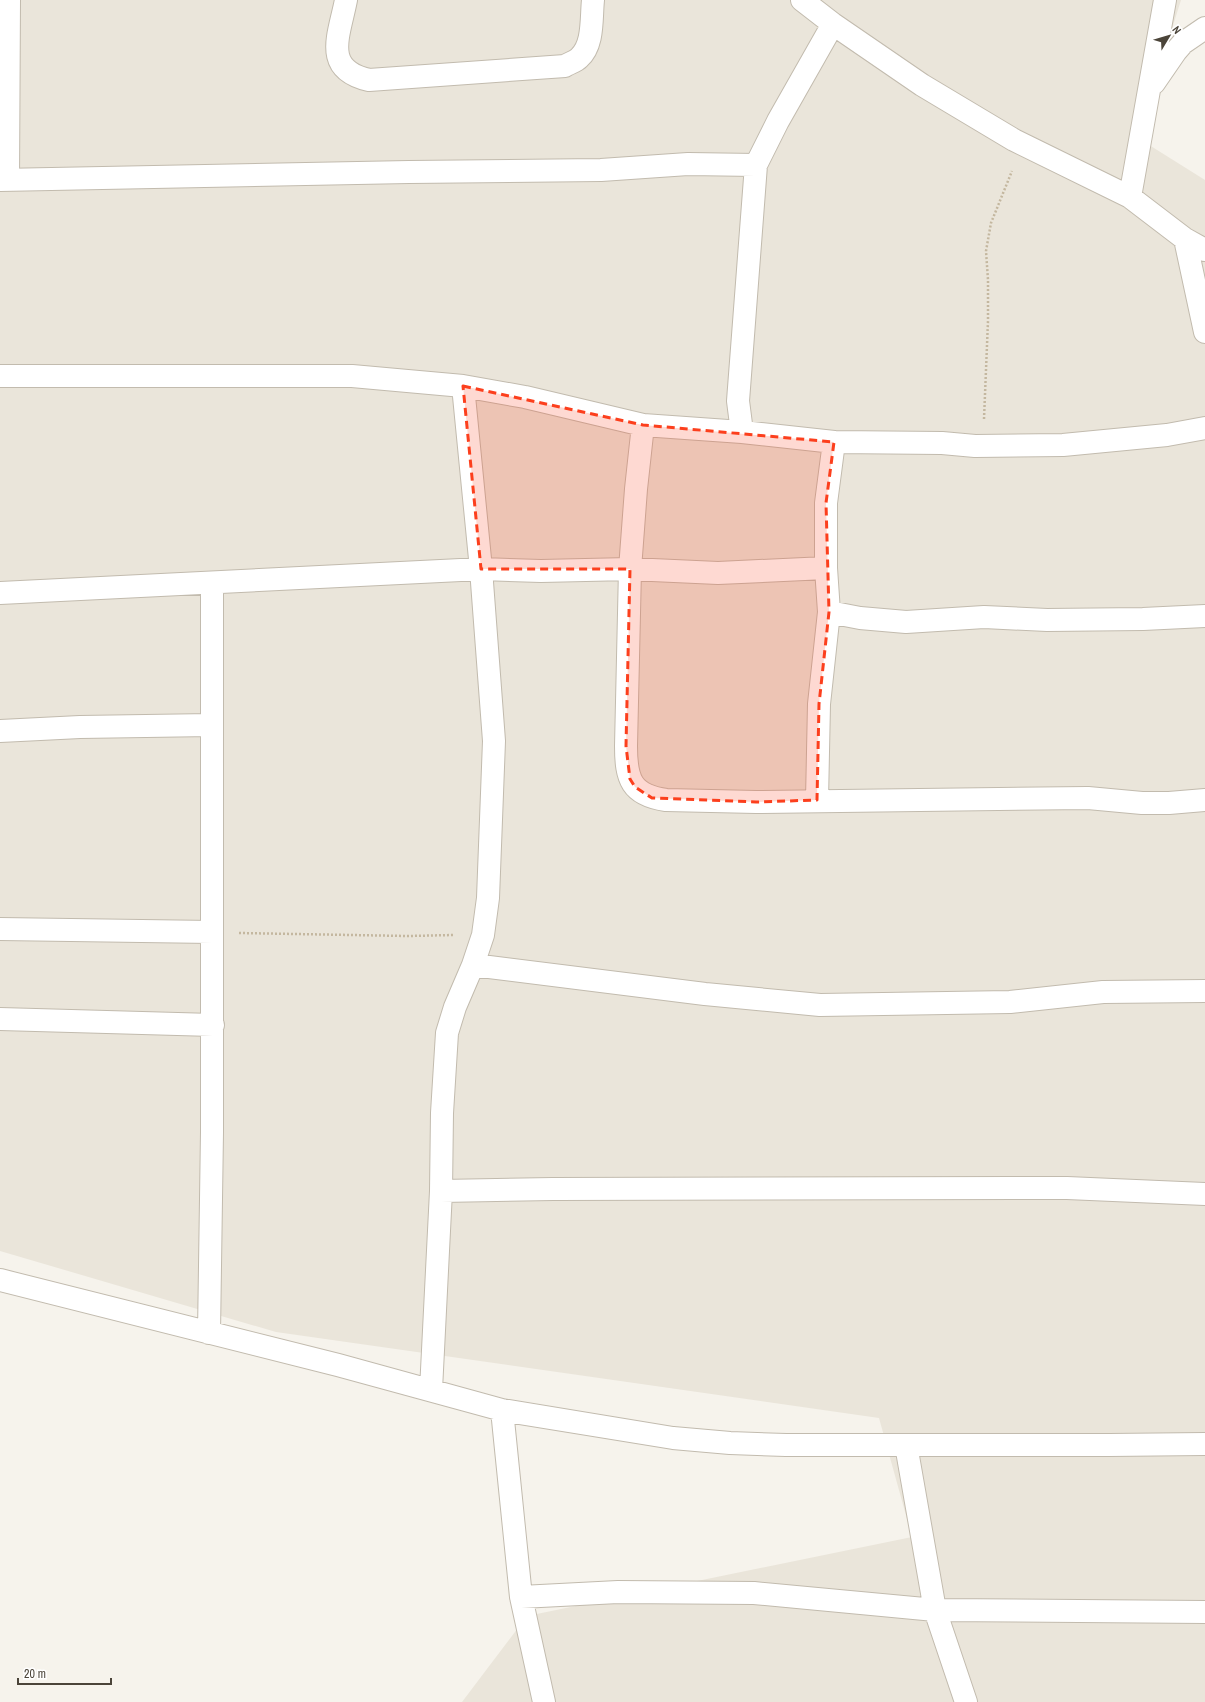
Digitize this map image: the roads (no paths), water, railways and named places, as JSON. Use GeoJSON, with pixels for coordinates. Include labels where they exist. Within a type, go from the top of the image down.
{"type":"FeatureCollection","features":[{"type":"Feature","properties":{"kind":"street"},"geometry":{"type":"LineString","coordinates":[[9,0],[4,180],[402,172],[601,170],[688,164],[756,165]]}},
{"type":"Feature","properties":{"kind":"street"},"geometry":{"type":"LineString","coordinates":[[346,0],[336,48],[339,60],[343,68],[349,73],[369,80],[565,66],[579,59],[586,50],[591,31],[593,0]]}},
{"type":"Feature","properties":{"kind":"street"},"geometry":{"type":"LineString","coordinates":[[802,0],[833,24],[922,85],[1014,140],[1130,197],[1185,239],[1205,250]]}},
{"type":"Feature","properties":{"kind":"street"},"geometry":{"type":"LineString","coordinates":[[1130,197],[1165,0]]}},
{"type":"Feature","properties":{"kind":"street"},"geometry":{"type":"LineString","coordinates":[[742,432],[738,400],[756,165],[778,121],[833,24]]}},
{"type":"Feature","properties":{"kind":"street"},"geometry":{"type":"LineString","coordinates":[[1149,90],[1179,47],[1205,28]]}},
{"type":"Feature","properties":{"kind":"street"},"geometry":{"type":"LineString","coordinates":[[1185,239],[1205,332]]}},
{"type":"Feature","properties":{"kind":"street"},"geometry":{"type":"LineString","coordinates":[[0,376],[352,376],[463,386],[525,397],[643,425],[742,432],[834,442],[942,443],[975,446],[1063,445],[1167,435],[1205,428]]}},
{"type":"Feature","properties":{"kind":"street"},"geometry":{"type":"LineString","coordinates":[[431,1390],[441,1191],[442,1113],[447,1033],[455,1006],[473,965],[483,935],[488,898],[494,741],[481,569],[463,386]]}},
{"type":"Feature","properties":{"kind":"street"},"geometry":{"type":"LineString","coordinates":[[643,425],[636,488],[630,569],[626,753],[626,766],[630,779],[634,787],[642,793],[652,798],[666,800],[756,802],[817,800],[1088,798],[1142,803],[1169,803],[1205,800]]}},
{"type":"Feature","properties":{"kind":"street"},"geometry":{"type":"LineString","coordinates":[[817,800],[819,704],[829,612],[826,568],[826,503],[834,442]]}},
{"type":"Feature","properties":{"kind":"street"},"geometry":{"type":"LineString","coordinates":[[0,594],[481,569],[541,571],[630,569],[718,572],[826,568]]}},
{"type":"Feature","properties":{"kind":"street"},"geometry":{"type":"LineString","coordinates":[[209,1333],[213,1025],[211,724],[212,584]]}},
{"type":"Feature","properties":{"kind":"street"},"geometry":{"type":"LineString","coordinates":[[829,612],[860,618],[906,622],[984,617],[1055,620],[1143,619],[1205,616]]}},
{"type":"Feature","properties":{"kind":"street"},"geometry":{"type":"LineString","coordinates":[[0,731],[80,727],[211,724]]}},
{"type":"Feature","properties":{"kind":"street"},"geometry":{"type":"LineString","coordinates":[[0,929],[212,932]]}},
{"type":"Feature","properties":{"kind":"street"},"geometry":{"type":"LineString","coordinates":[[473,965],[705,994],[820,1005],[1010,1002],[1103,992],[1205,991]]}},
{"type":"Feature","properties":{"kind":"street"},"geometry":{"type":"LineString","coordinates":[[0,1019],[213,1025]]}},
{"type":"Feature","properties":{"kind":"street"},"geometry":{"type":"LineString","coordinates":[[441,1191],[553,1189],[1067,1188],[1205,1194]]}},
{"type":"Feature","properties":{"kind":"street"},"geometry":{"type":"LineString","coordinates":[[0,1280],[338,1365],[502,1410],[673,1438],[730,1443],[779,1444],[1205,1444]]}},
{"type":"Feature","properties":{"kind":"street"},"geometry":{"type":"LineString","coordinates":[[502,1410],[521,1597],[544,1702]]}},
{"type":"Feature","properties":{"kind":"street"},"geometry":{"type":"LineString","coordinates":[[906,1445],[935,1610],[966,1702]]}},
{"type":"Feature","properties":{"kind":"street"},"geometry":{"type":"LineString","coordinates":[[521,1597],[618,1592],[754,1593],[935,1610],[1205,1612]]}}]}
